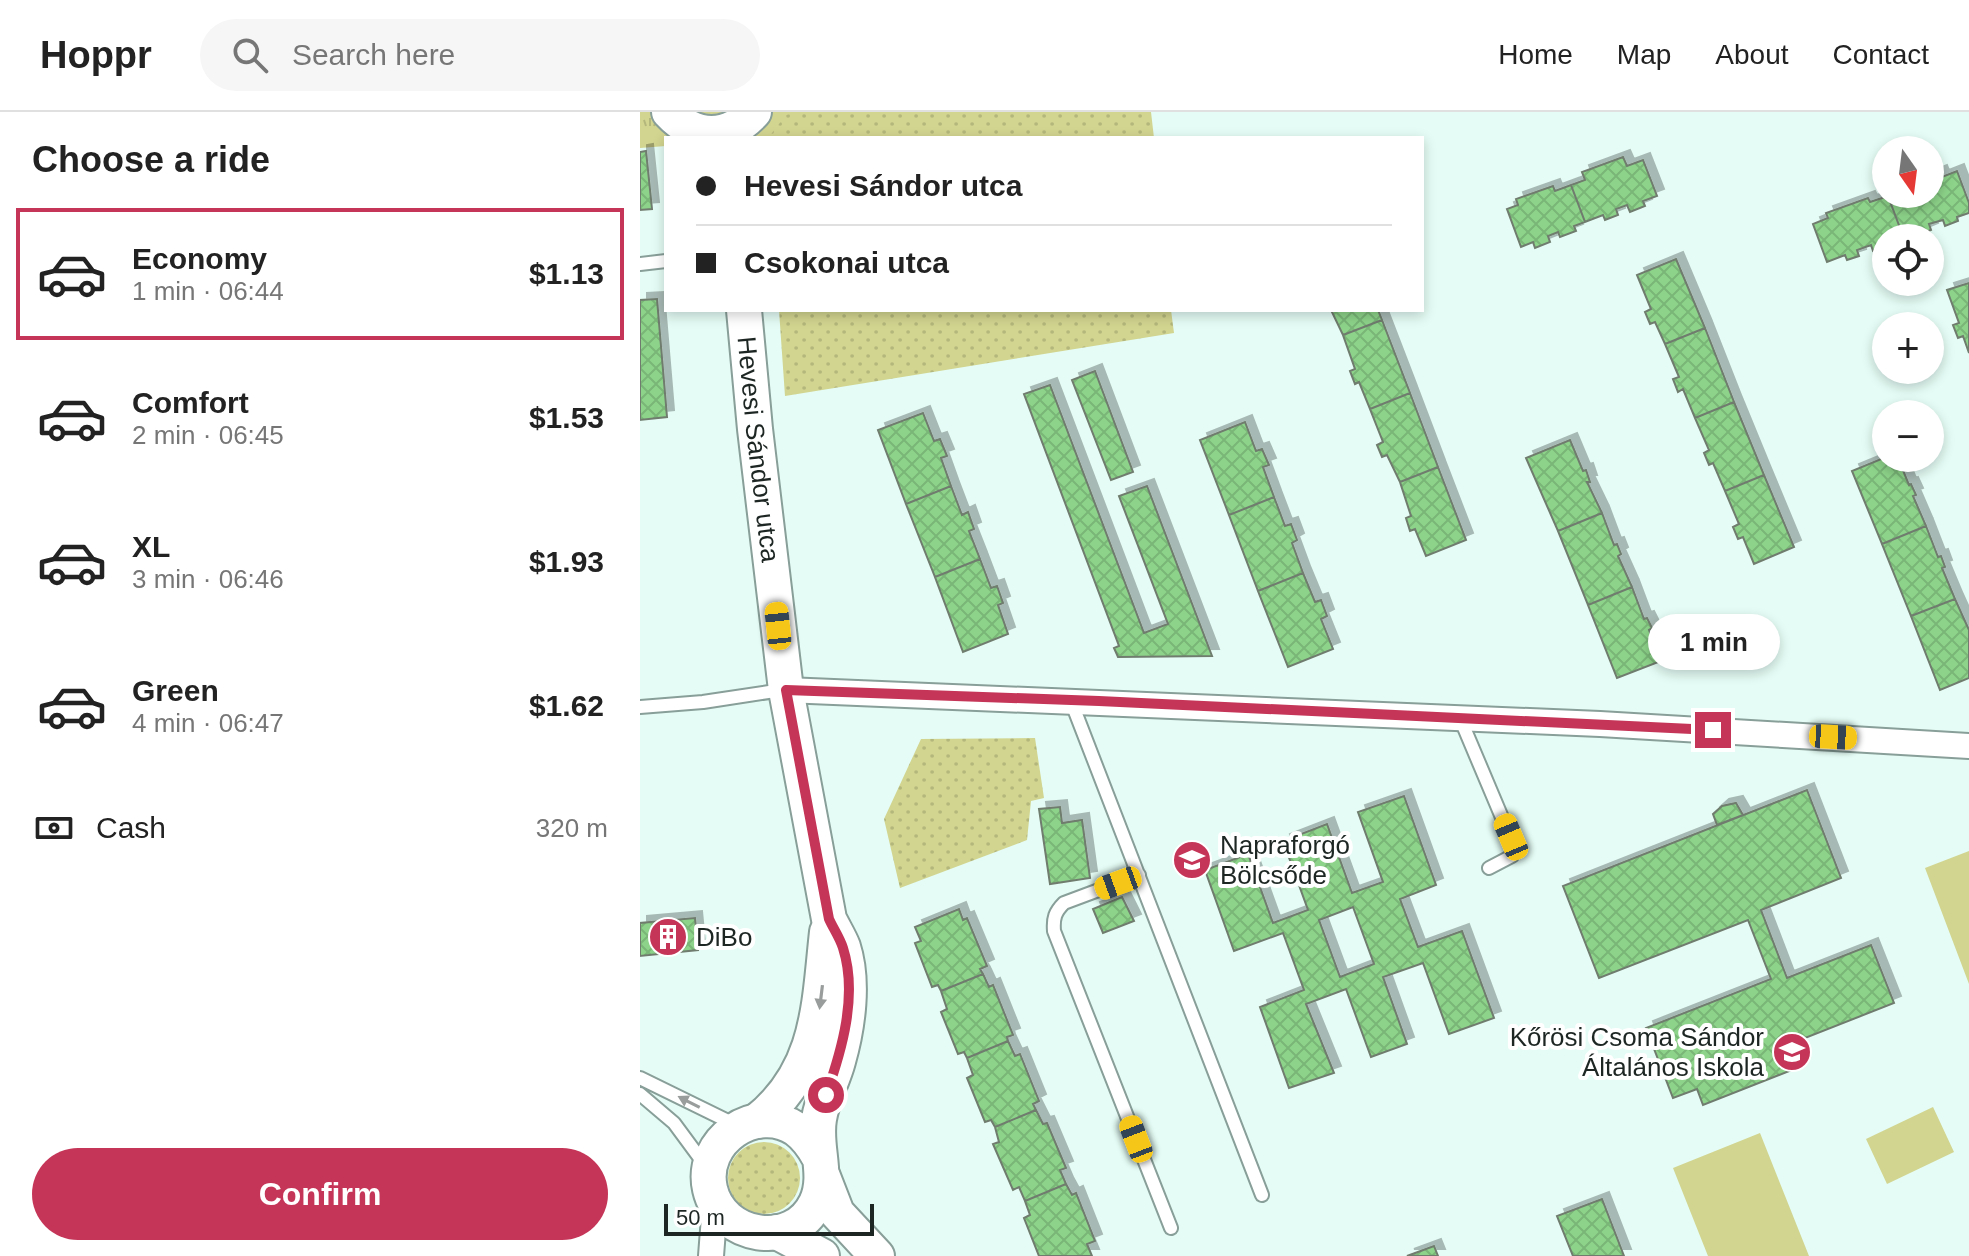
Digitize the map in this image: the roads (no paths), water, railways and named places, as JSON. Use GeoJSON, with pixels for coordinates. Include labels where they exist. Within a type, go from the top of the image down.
{"type":"FeatureCollection","features":[{"type":"Feature","properties":{"kind":"main road"},"geometry":{"type":"LineString","coordinates":[[683,126],[696,132],[714,134],[730,131],[755,112]]}},
{"type":"Feature","properties":{"kind":"main road"},"geometry":{"type":"LineString","coordinates":[[751,136],[755,112]]}},
{"type":"Feature","properties":{"kind":"main road","name":"Hevesi Sándor utca"},"geometry":{"type":"LineString","coordinates":[[744,312],[786,690],[829,919],[842,946],[847,970],[846,1021],[838,1060],[819,1115],[821,1167],[837,1213],[877,1256]]}},
{"type":"Feature","properties":{"kind":"main road","name":"Hevesi Sándor utca"},"geometry":{"type":"LineString","coordinates":[[748,1124],[782,1098],[812,1043],[822,995],[829,919]]}},
{"type":"Feature","properties":{"kind":"main road"},"geometry":{"type":"LineString","coordinates":[[769,1241],[792,1227],[815,1206],[821,1192],[821,1167],[809,1140],[795,1128],[776,1121],[748,1124],[724,1137],[714,1152],[709,1169],[709,1187],[715,1204],[733,1224],[769,1241],[822,1256]]}},
{"type":"Feature","properties":{"kind":"street"},"geometry":{"type":"LineString","coordinates":[[786,690],[1699,729],[1969,746]]}},
{"type":"Feature","properties":{"kind":"street"},"geometry":{"type":"LineString","coordinates":[[711,1256],[715,1204]]}},
{"type":"Feature","properties":{"kind":"lane"},"geometry":{"type":"LineString","coordinates":[[640,264],[664,261]]}},
{"type":"Feature","properties":{"kind":"lane"},"geometry":{"type":"LineString","coordinates":[[640,707],[786,690]]}},
{"type":"Feature","properties":{"kind":"lane"},"geometry":{"type":"LineString","coordinates":[[1071,701],[1262,1195]]}},
{"type":"Feature","properties":{"kind":"lane"},"geometry":{"type":"LineString","coordinates":[[1460,718],[1514,846],[1512,856],[1489,868]]}},
{"type":"Feature","properties":{"kind":"lane"},"geometry":{"type":"LineString","coordinates":[[1139,875],[1064,903],[1057,910],[1054,931],[1171,1228]]}},
{"type":"Feature","properties":{"kind":"lane"},"geometry":{"type":"LineString","coordinates":[[640,1078],[748,1124]]}},
{"type":"Feature","properties":{"kind":"lane"},"geometry":{"type":"LineString","coordinates":[[640,1094],[674,1123],[709,1169]]}},
{"type":"Feature","properties":{"kind":"place","name":"Napraforgó Bölcsőde"},"geometry":{"type":"Point","coordinates":[1192,860]}},
{"type":"Feature","properties":{"kind":"place","name":"DiBo"},"geometry":{"type":"Point","coordinates":[668,937]}},
{"type":"Feature","properties":{"kind":"place","name":"Kőrösi Csoma Sándor Általános Iskola"},"geometry":{"type":"Point","coordinates":[1792,1052]}}]}
